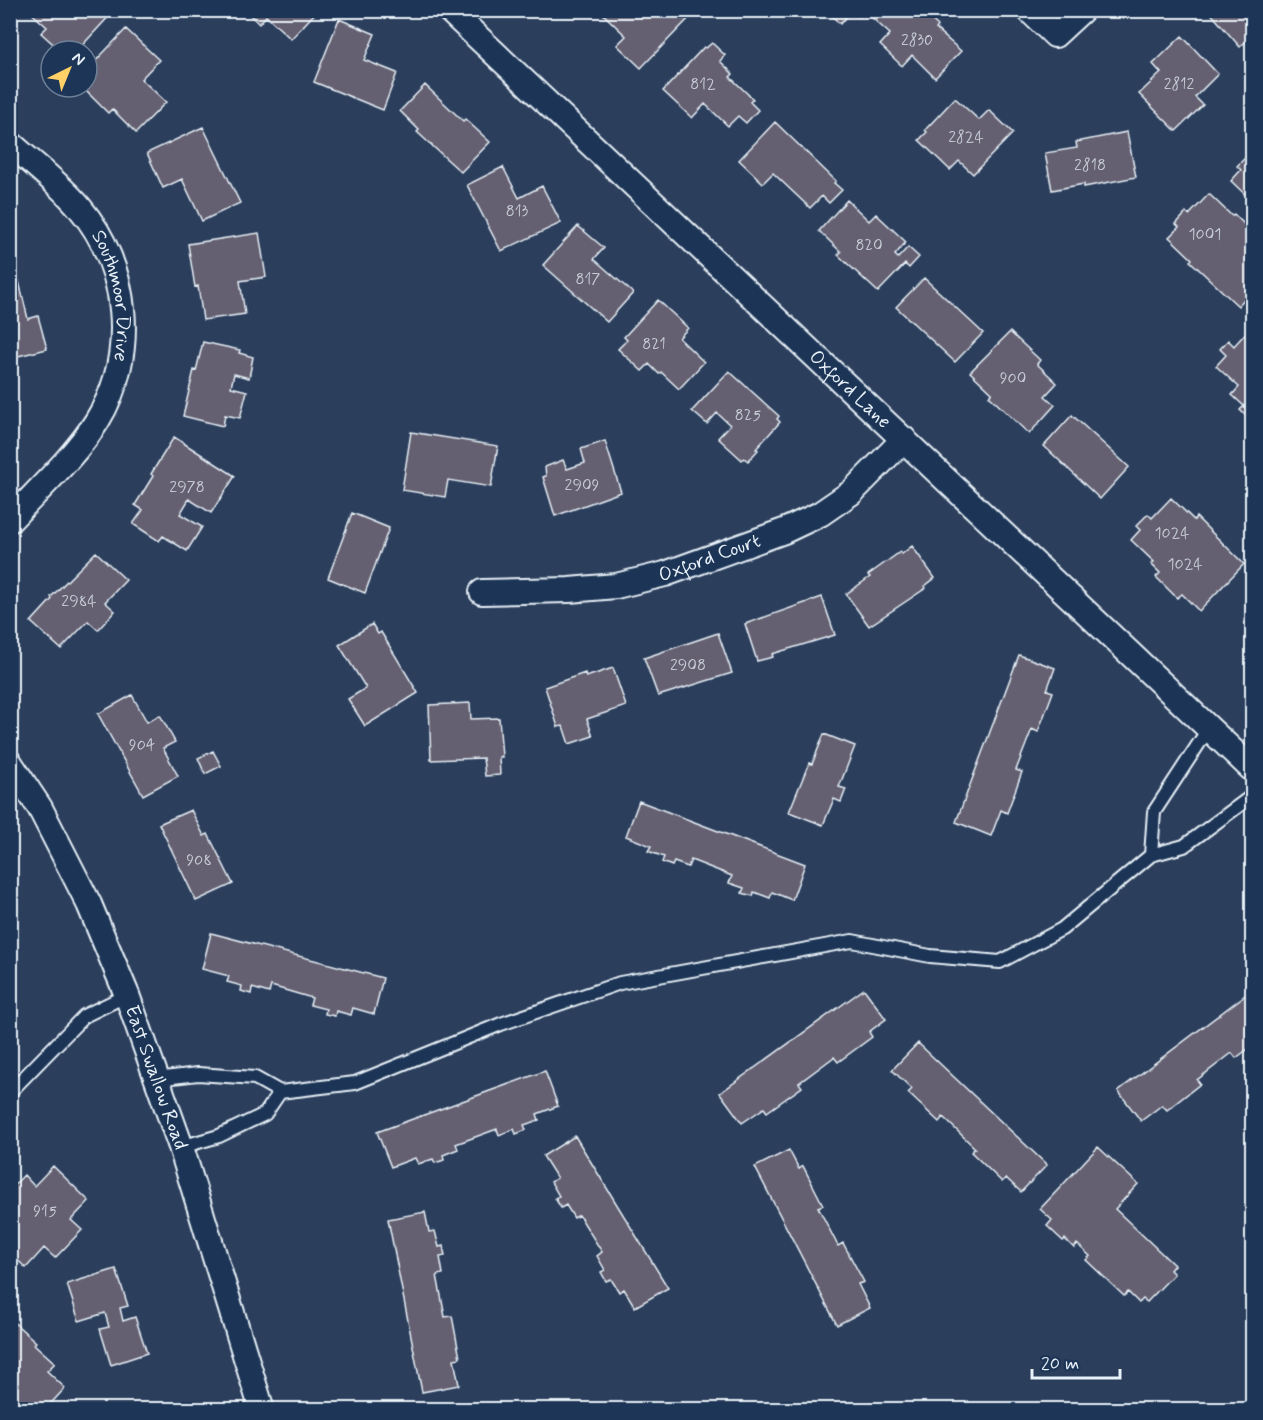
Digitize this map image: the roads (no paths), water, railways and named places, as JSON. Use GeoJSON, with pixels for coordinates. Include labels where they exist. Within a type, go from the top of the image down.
{"type":"FeatureCollection","features":[{"type":"Feature","properties":{"kind":"street","name":"Oxford Lane"},"geometry":{"type":"LineString","coordinates":[[449,10],[1252,769]]}},
{"type":"Feature","properties":{"kind":"street"},"geometry":{"type":"LineString","coordinates":[[1029,10],[1055,34],[1082,10]]}},
{"type":"Feature","properties":{"kind":"street","name":"Southmoor Drive"},"geometry":{"type":"LineString","coordinates":[[10,142],[79,208],[98,234],[110,256],[120,292],[123,330],[118,368],[109,398],[97,421],[78,446],[10,520]]}},
{"type":"Feature","properties":{"kind":"street","name":"Oxford Court"},"geometry":{"type":"LineString","coordinates":[[482,592],[569,590],[616,586],[665,574],[784,531],[820,514],[852,492],[904,439]]}},
{"type":"Feature","properties":{"kind":"street","name":"East Swallow Road"},"geometry":{"type":"LineString","coordinates":[[10,763],[40,808],[89,904],[127,994],[181,1147],[262,1410]]}},
{"type":"Feature","properties":{"kind":"lane"},"geometry":{"type":"LineString","coordinates":[[1150,855],[1154,812],[1209,728]]}},
{"type":"Feature","properties":{"kind":"lane"},"geometry":{"type":"LineString","coordinates":[[156,1079],[198,1074],[255,1078],[280,1092],[355,1083],[501,1024],[620,983],[852,941],[930,956],[1000,962],[1062,929],[1150,855],[1184,846],[1252,796]]}},
{"type":"Feature","properties":{"kind":"lane"},"geometry":{"type":"LineString","coordinates":[[10,1092],[84,1016],[127,994]]}},
{"type":"Feature","properties":{"kind":"lane"},"geometry":{"type":"LineString","coordinates":[[181,1147],[219,1136],[265,1114],[280,1092]]}}]}
